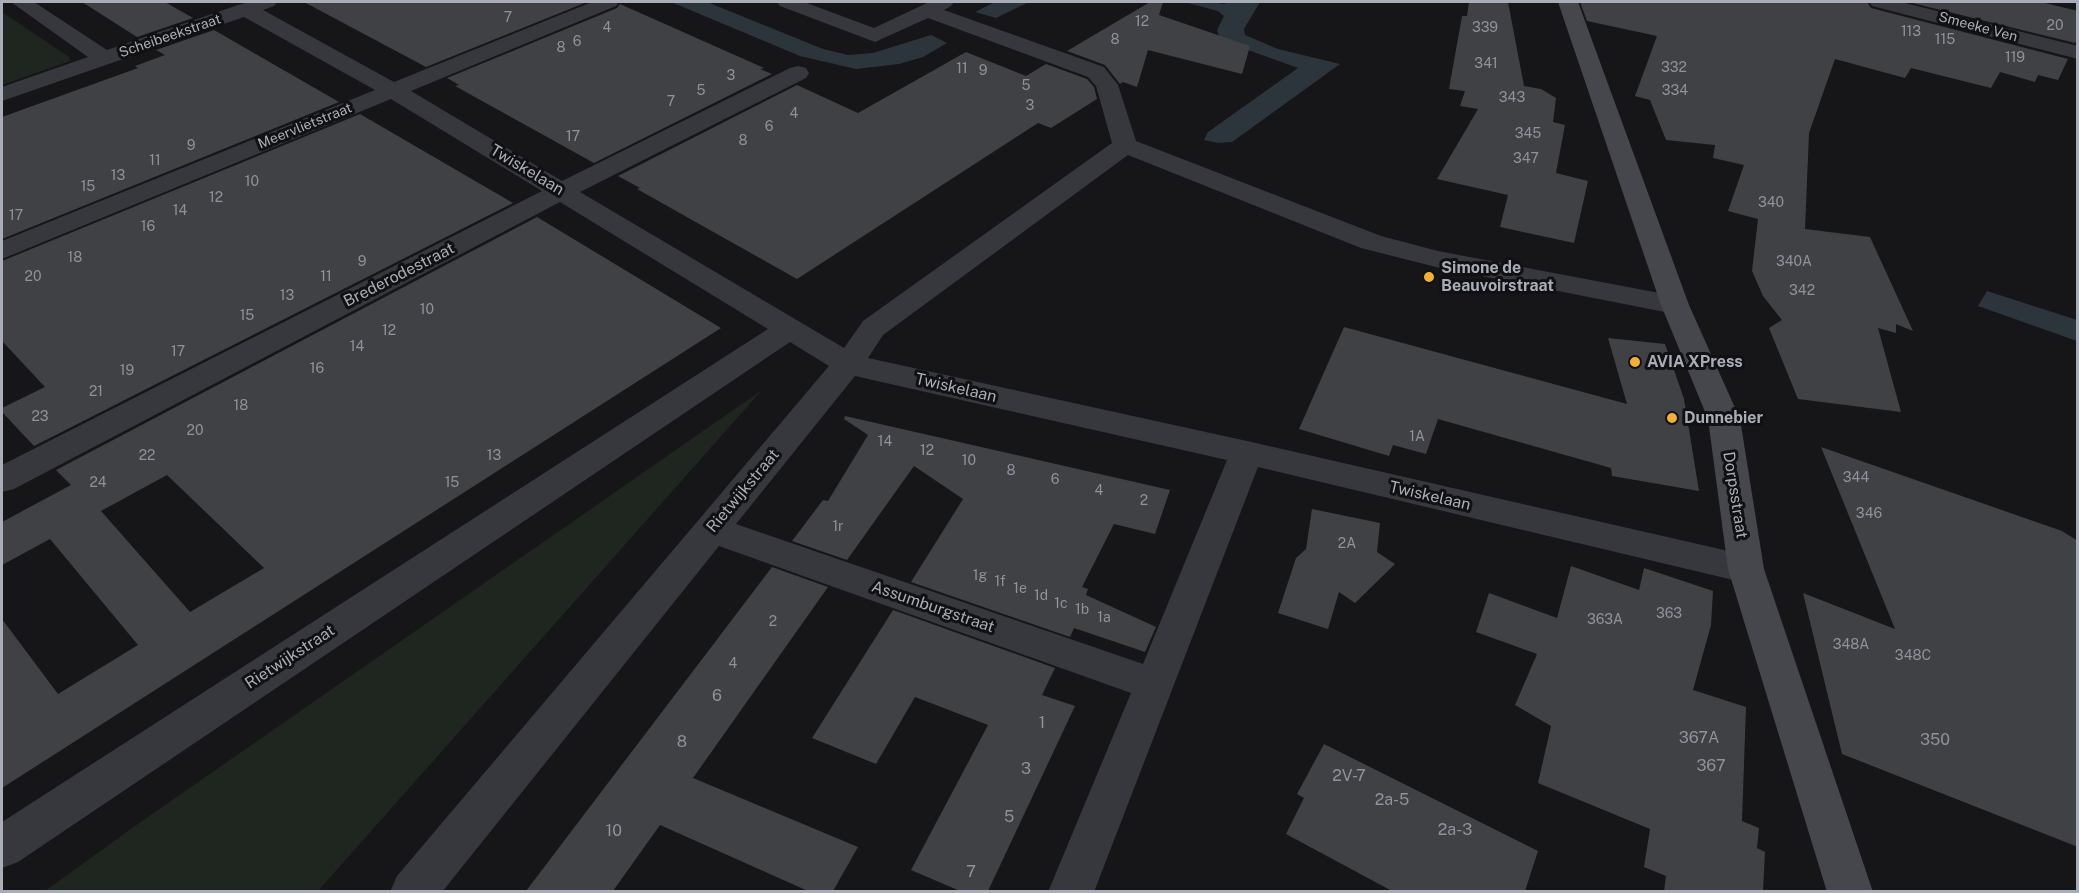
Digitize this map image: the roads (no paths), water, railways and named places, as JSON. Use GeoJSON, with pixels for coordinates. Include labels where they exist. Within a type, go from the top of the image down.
{"type":"FeatureCollection","features":[{"type":"Feature","properties":{"kind":"street","name":"Scheibeekstraat"},"geometry":{"type":"LineString","coordinates":[[21,2],[104,58]]}},
{"type":"Feature","properties":{"kind":"street","name":"Meervlietstraat"},"geometry":{"type":"LineString","coordinates":[[2,251],[609,2]]}},
{"type":"Feature","properties":{"kind":"street"},"geometry":{"type":"LineString","coordinates":[[787,2],[875,36],[935,6],[1096,72],[1107,86],[1125,145],[1371,242],[1436,259],[1675,305]]}},
{"type":"Feature","properties":{"kind":"street","name":"Dorpsstraat"},"geometry":{"type":"LineString","coordinates":[[1568,2],[1675,305],[1724,418],[1746,569],[1850,891]]}},
{"type":"Feature","properties":{"kind":"street","name":"Smeeke Ven"},"geometry":{"type":"LineString","coordinates":[[1879,2],[2078,53]]}},
{"type":"Feature","properties":{"kind":"street","name":"Scheibeekstraat"},"geometry":{"type":"LineString","coordinates":[[2,94],[257,5]]}},
{"type":"Feature","properties":{"kind":"street","name":"Twiskelaan"},"geometry":{"type":"LineString","coordinates":[[257,5],[392,90],[848,364],[1247,453],[1746,569]]}},
{"type":"Feature","properties":{"kind":"street","name":"Brederodestraat"},"geometry":{"type":"LineString","coordinates":[[2,480],[562,191],[798,73]]}},
{"type":"Feature","properties":{"kind":"street","name":"Rietwijkstraat"},"geometry":{"type":"LineString","coordinates":[[413,891],[848,364],[873,328],[1125,145]]}},
{"type":"Feature","properties":{"kind":"street","name":"Rietwijkstraat"},"geometry":{"type":"LineString","coordinates":[[2,847],[789,329]]}},
{"type":"Feature","properties":{"kind":"street"},"geometry":{"type":"LineString","coordinates":[[1071,891],[1247,453]]}},
{"type":"Feature","properties":{"kind":"street","name":"Assumburgstraat"},"geometry":{"type":"LineString","coordinates":[[711,529],[1155,685]]}},
{"type":"Feature","properties":{"kind":"place","name":"Simone de Beauvoirstraat"},"geometry":{"type":"Point","coordinates":[1429,277]}},
{"type":"Feature","properties":{"kind":"place","name":"AVIA XPress"},"geometry":{"type":"Point","coordinates":[1635,362]}},
{"type":"Feature","properties":{"kind":"place","name":"Dunnebier"},"geometry":{"type":"Point","coordinates":[1672,418]}}]}
